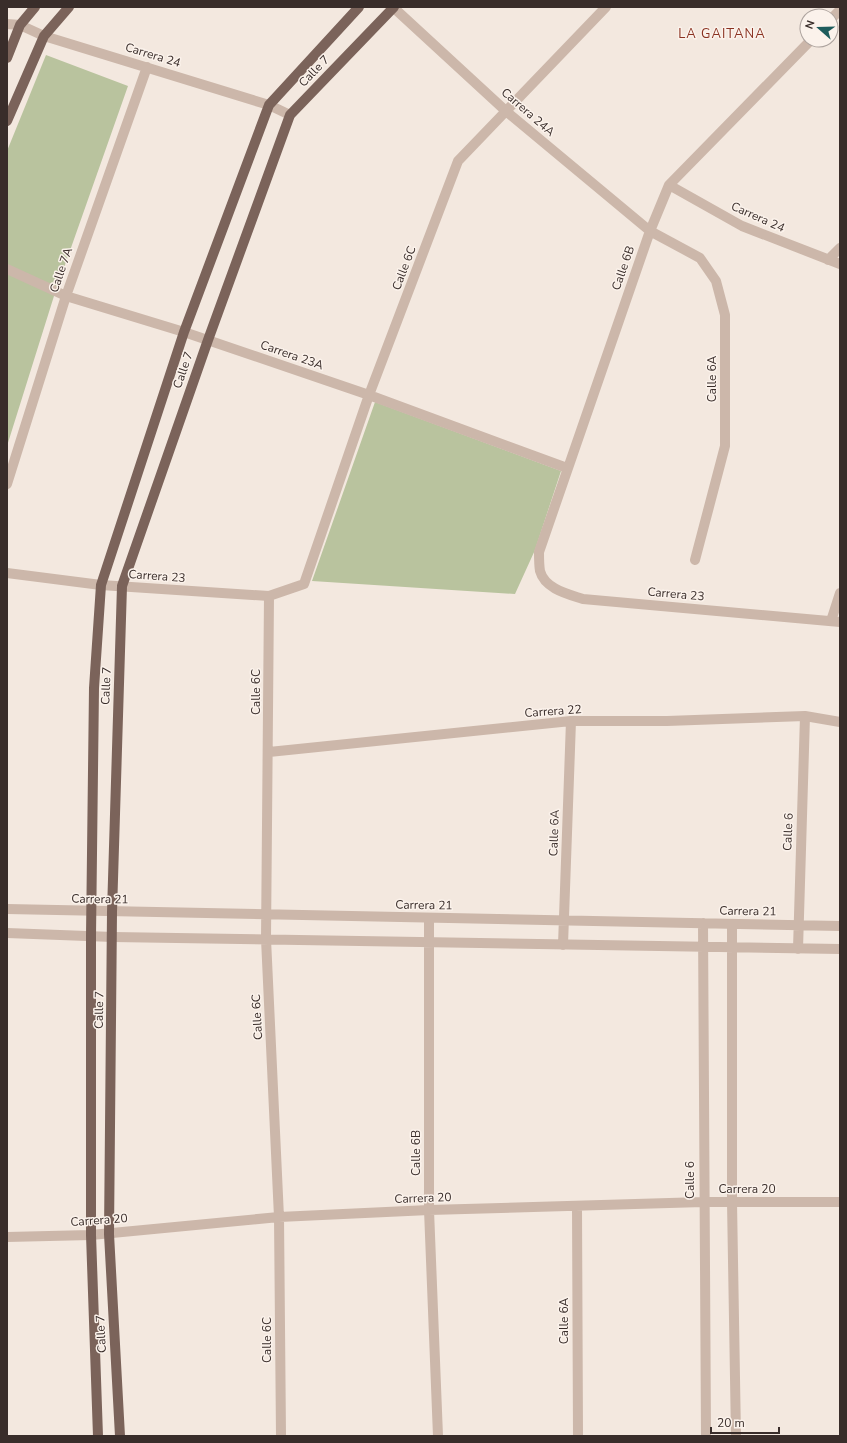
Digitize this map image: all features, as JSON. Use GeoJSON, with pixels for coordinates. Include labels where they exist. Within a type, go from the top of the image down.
{"type":"FeatureCollection","features":[{"type":"Feature","properties":{"kind":"main road"},"geometry":{"type":"LineString","coordinates":[[7,58],[20,25],[36,7]]}},
{"type":"Feature","properties":{"kind":"main road"},"geometry":{"type":"LineString","coordinates":[[7,121],[44,36],[69,7]]}},
{"type":"Feature","properties":{"kind":"main road","name":"Calle 7"},"geometry":{"type":"LineString","coordinates":[[98,1436],[91,1235],[91,936],[94,688],[101,585],[184,332],[269,105],[359,7]]}},
{"type":"Feature","properties":{"kind":"main road","name":"Calle 7"},"geometry":{"type":"LineString","coordinates":[[120,1436],[109,1234],[113,937],[112,912],[122,586],[208,340],[290,114],[394,7]]}},
{"type":"Feature","properties":{"kind":"street","name":"Carrera 24A"},"geometry":{"type":"LineString","coordinates":[[394,7],[507,112],[650,231]]}},
{"type":"Feature","properties":{"kind":"street","name":"Calle 6C"},"geometry":{"type":"LineString","coordinates":[[304,584],[370,396],[458,161],[507,112],[606,7]]}},
{"type":"Feature","properties":{"kind":"street","name":"Carrera 24"},"geometry":{"type":"LineString","coordinates":[[7,24],[20,25],[44,36],[147,66],[269,105],[290,114]]}},
{"type":"Feature","properties":{"kind":"street","name":"Calle 6B"},"geometry":{"type":"LineString","coordinates":[[539,552],[650,231],[669,186],[803,48]]}},
{"type":"Feature","properties":{"kind":"street","name":"Calle 7A"},"geometry":{"type":"LineString","coordinates":[[7,484],[66,296],[147,66]]}},
{"type":"Feature","properties":{"kind":"street","name":"Carrera 24"},"geometry":{"type":"LineString","coordinates":[[669,186],[742,226],[840,264]]}},
{"type":"Feature","properties":{"kind":"street","name":"Calle 6A"},"geometry":{"type":"LineString","coordinates":[[650,231],[700,258],[716,281],[725,315],[725,446],[695,560]]}},
{"type":"Feature","properties":{"kind":"street"},"geometry":{"type":"LineString","coordinates":[[828,260],[840,248]]}},
{"type":"Feature","properties":{"kind":"street","name":"Carrera 23A"},"geometry":{"type":"LineString","coordinates":[[7,269],[66,296],[208,340],[370,396],[567,468]]}},
{"type":"Feature","properties":{"kind":"street","name":"Carrera 23"},"geometry":{"type":"LineString","coordinates":[[539,552],[540,572],[546,581],[558,591],[583,599],[835,621]]}},
{"type":"Feature","properties":{"kind":"street","name":"Carrera 23"},"geometry":{"type":"LineString","coordinates":[[7,573],[101,585],[269,596],[304,584]]}},
{"type":"Feature","properties":{"kind":"street"},"geometry":{"type":"LineString","coordinates":[[835,621],[840,593]]}},
{"type":"Feature","properties":{"kind":"street","name":"Calle 6C"},"geometry":{"type":"LineString","coordinates":[[269,596],[269,752],[266,939],[280,1217],[281,1436]]}},
{"type":"Feature","properties":{"kind":"street","name":"Carrera 22"},"geometry":{"type":"LineString","coordinates":[[269,752],[571,721],[667,721],[805,716],[840,722]]}},
{"type":"Feature","properties":{"kind":"street","name":"Calle 6"},"geometry":{"type":"LineString","coordinates":[[798,948],[805,716]]}},
{"type":"Feature","properties":{"kind":"street","name":"Calle 6A"},"geometry":{"type":"LineString","coordinates":[[563,945],[571,721]]}},
{"type":"Feature","properties":{"kind":"street","name":"Carrera 21"},"geometry":{"type":"LineString","coordinates":[[7,909],[92,912],[840,926]]}},
{"type":"Feature","properties":{"kind":"street","name":"Calle 6B"},"geometry":{"type":"LineString","coordinates":[[429,918],[429,1210],[438,1436]]}},
{"type":"Feature","properties":{"kind":"street","name":"Calle 6"},"geometry":{"type":"LineString","coordinates":[[703,923],[703,1202],[706,1436]]}},
{"type":"Feature","properties":{"kind":"street"},"geometry":{"type":"LineString","coordinates":[[732,924],[732,1202],[736,1436]]}},
{"type":"Feature","properties":{"kind":"street"},"geometry":{"type":"LineString","coordinates":[[7,933],[113,937],[840,949]]}},
{"type":"Feature","properties":{"kind":"street","name":"Carrera 20"},"geometry":{"type":"LineString","coordinates":[[7,1237],[109,1234],[280,1217],[429,1210],[703,1202],[840,1202]]}},
{"type":"Feature","properties":{"kind":"street","name":"Calle 6A"},"geometry":{"type":"LineString","coordinates":[[577,1206],[578,1436]]}},
{"type":"Feature","properties":{"kind":"green space"},"geometry":{"type":"Polygon","coordinates":[[[46,55],[128,86],[54,296],[7,446],[7,151],[46,55]]]}},
{"type":"Feature","properties":{"kind":"green space"},"geometry":{"type":"Polygon","coordinates":[[[375,402],[561,471],[535,550],[515,594],[312,581],[375,402]]]}},
{"type":"Feature","properties":{"kind":"district","name":"LA GAITANA"},"geometry":{"type":"Point","coordinates":[722,33]}}]}
